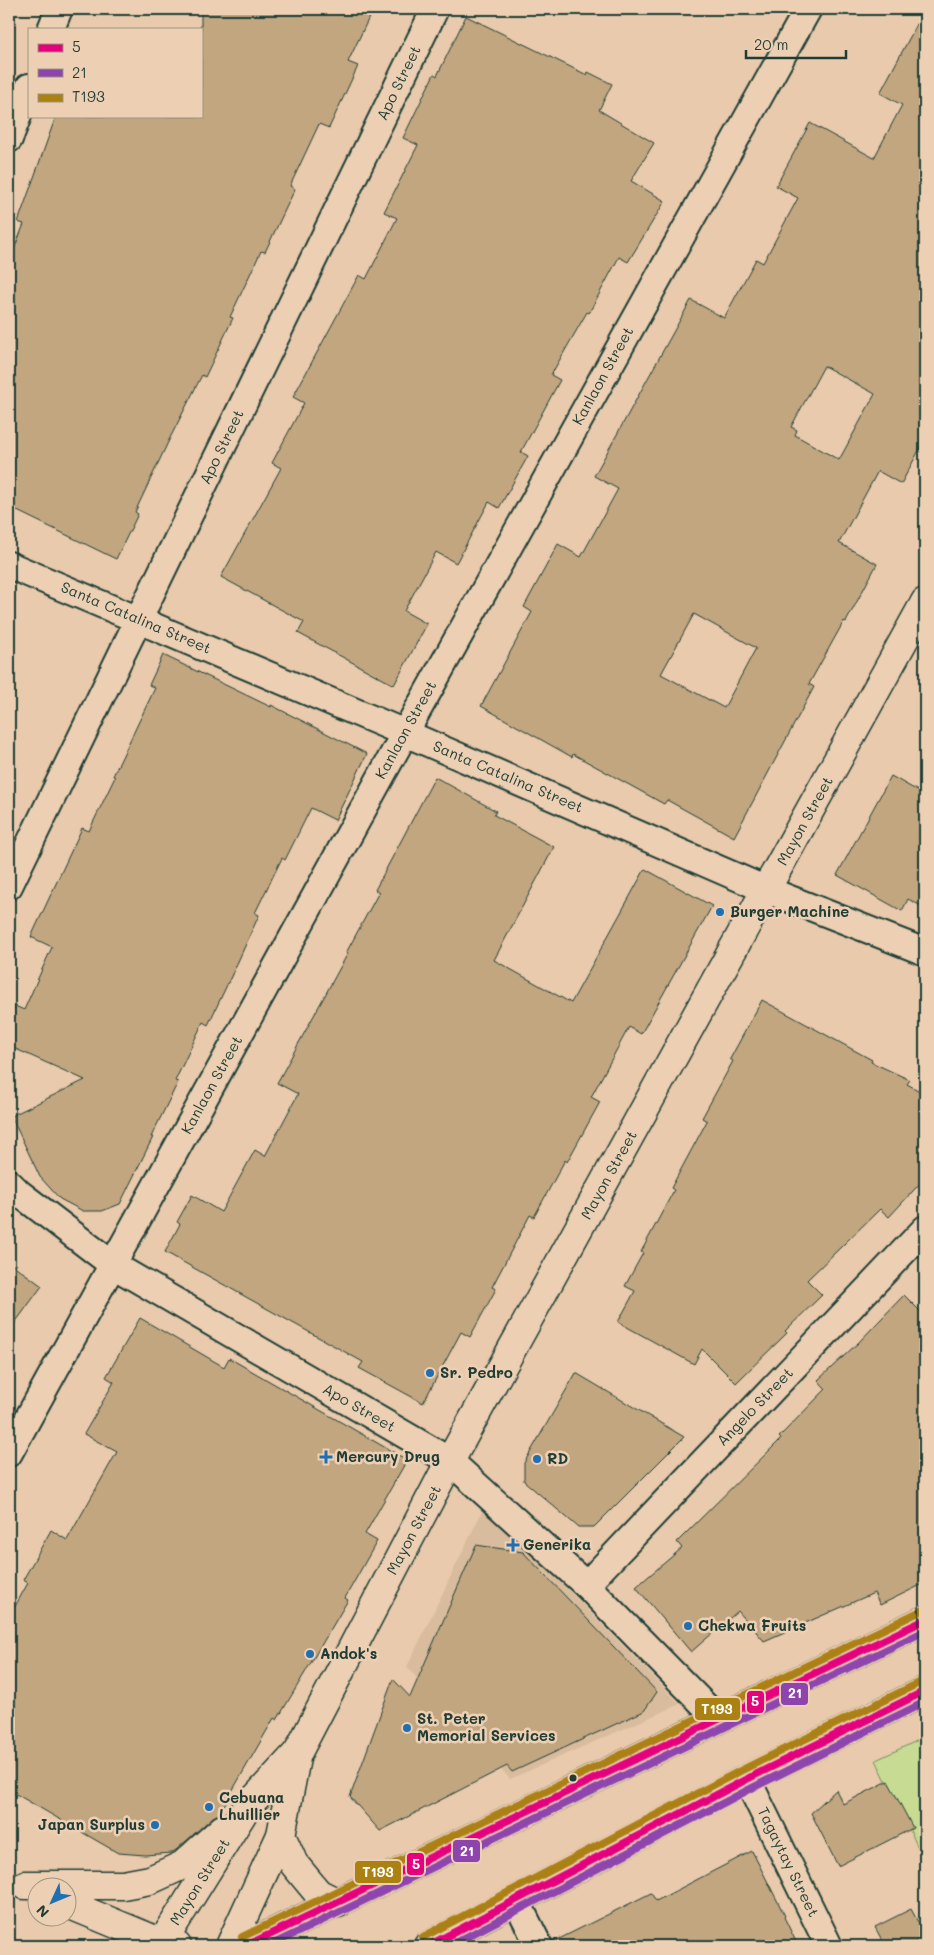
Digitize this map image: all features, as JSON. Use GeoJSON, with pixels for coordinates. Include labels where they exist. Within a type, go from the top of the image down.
{"type":"FeatureCollection","features":[{"type":"Feature","properties":{"kind":"main road","name":"Mayon Street"},"geometry":{"type":"LineString","coordinates":[[166,1945],[246,1808],[298,1752],[450,1461],[925,602]]}},
{"type":"Feature","properties":{"kind":"main road"},"geometry":{"type":"LineString","coordinates":[[246,1946],[925,1620]]}},
{"type":"Feature","properties":{"kind":"main road"},"geometry":{"type":"LineString","coordinates":[[428,1946],[747,1778],[925,1691]]}},
{"type":"Feature","properties":{"kind":"main road","name":"Mayon Street"},"geometry":{"type":"LineString","coordinates":[[230,1946],[281,1835],[298,1752]]}},
{"type":"Feature","properties":{"kind":"main road"},"geometry":{"type":"LineString","coordinates":[[24,1884],[123,1885],[150,1880],[183,1865],[246,1808]]}},
{"type":"Feature","properties":{"kind":"main road"},"geometry":{"type":"LineString","coordinates":[[281,1835],[294,1864],[318,1893],[338,1903]]}},
{"type":"Feature","properties":{"kind":"main road"},"geometry":{"type":"LineString","coordinates":[[78,1908],[166,1945]]}},
{"type":"Feature","properties":{"kind":"street"},"geometry":{"type":"LineString","coordinates":[[51,28],[59,9]]}},
{"type":"Feature","properties":{"kind":"street","name":"Apo Street"},"geometry":{"type":"LineString","coordinates":[[9,886],[434,9]]}},
{"type":"Feature","properties":{"kind":"street","name":"Kanlaon Street"},"geometry":{"type":"LineString","coordinates":[[9,1453],[405,733],[808,9]]}},
{"type":"Feature","properties":{"kind":"street"},"geometry":{"type":"LineString","coordinates":[[9,139],[28,89]]}},
{"type":"Feature","properties":{"kind":"street","name":"Santa Catalina Street"},"geometry":{"type":"LineString","coordinates":[[9,565],[405,733],[767,890],[925,952]]}},
{"type":"Feature","properties":{"kind":"street","name":"Apo Street"},"geometry":{"type":"LineString","coordinates":[[9,1183],[19,1193],[113,1265],[450,1461],[586,1585],[718,1719]]}},
{"type":"Feature","properties":{"kind":"street","name":"Angelo Street"},"geometry":{"type":"LineString","coordinates":[[586,1585],[925,1229]]}},
{"type":"Feature","properties":{"kind":"street","name":"Tagaytay Street"},"geometry":{"type":"LineString","coordinates":[[747,1778],[829,1946]]}},
{"type":"Feature","properties":{"kind":"street"},"geometry":{"type":"LineString","coordinates":[[516,1900],[539,1946]]}},
{"type":"Feature","properties":{"kind":"shaded area"},"geometry":{"type":"Polygon","coordinates":[[[485,1505],[680,1704],[510,1779],[407,1667],[485,1505]]]}},
{"type":"Feature","properties":{"kind":"green space"},"geometry":{"type":"Polygon","coordinates":[[[925,1737],[925,1862],[876,1760],[925,1737]]]}},
{"type":"Feature","properties":{"kind":"building"},"geometry":{"type":"Polygon","coordinates":[[[201,9],[373,9],[348,62],[358,66],[329,128],[319,124],[290,186],[295,189],[265,252],[261,251],[230,317],[233,318],[205,377],[202,375],[170,438],[135,512],[138,514],[116,559],[9,507],[9,262],[24,224],[18,222],[55,118],[202,118],[201,9]]]}},
{"type":"Feature","properties":{"kind":"building"},"geometry":{"type":"Polygon","coordinates":[[[925,9],[925,439],[901,484],[878,471],[839,543],[877,564],[846,622],[844,621],[809,684],[814,687],[734,837],[667,800],[664,804],[573,754],[572,757],[481,706],[532,612],[524,607],[558,544],[581,557],[618,489],[594,476],[691,300],[724,318],[756,259],[763,263],[798,198],[776,186],[810,123],[874,158],[902,105],[880,93],[925,9]],[[824,366],[791,427],[797,430],[795,435],[839,460],[875,394],[824,366]],[[694,614],[661,674],[724,708],[756,648],[694,614]]]}},
{"type":"Feature","properties":{"kind":"building"},"geometry":{"type":"Polygon","coordinates":[[[466,16],[587,75],[588,72],[612,84],[599,110],[654,143],[631,181],[665,201],[628,262],[619,257],[589,313],[587,312],[551,375],[560,380],[521,452],[528,456],[499,508],[489,502],[456,563],[436,552],[404,611],[427,624],[394,685],[298,633],[304,622],[221,577],[281,468],[272,463],[304,403],[293,397],[359,275],[366,279],[397,218],[384,212],[418,145],[403,138],[434,74],[437,76],[466,16]]]}},
{"type":"Feature","properties":{"kind":"building"},"geometry":{"type":"Polygon","coordinates":[[[163,655],[271,707],[271,705],[367,754],[335,820],[311,808],[285,860],[282,858],[255,913],[259,915],[236,966],[208,1025],[203,1022],[175,1081],[178,1082],[151,1137],[153,1137],[120,1204],[102,1211],[83,1211],[60,1199],[40,1177],[11,1116],[85,1080],[9,1046],[9,1021],[15,1006],[24,1010],[52,947],[31,937],[82,828],[89,831],[115,777],[113,776],[155,688],[149,685],[163,655]]]}},
{"type":"Feature","properties":{"kind":"building"},"geometry":{"type":"Polygon","coordinates":[[[891,776],[925,795],[925,908],[908,899],[902,911],[837,875],[891,776]]]}},
{"type":"Feature","properties":{"kind":"building"},"geometry":{"type":"Polygon","coordinates":[[[435,777],[496,811],[494,815],[554,847],[494,960],[571,1003],[645,869],[712,906],[641,1034],[629,1027],[591,1097],[600,1102],[534,1217],[530,1215],[492,1287],[496,1289],[470,1337],[461,1332],[423,1403],[359,1368],[363,1362],[165,1252],[180,1224],[177,1222],[192,1195],[221,1212],[255,1150],[265,1156],[298,1094],[277,1083],[348,953],[346,953],[379,892],[375,890],[435,777]]]}},
{"type":"Feature","properties":{"kind":"building"},"geometry":{"type":"Polygon","coordinates":[[[762,1000],[872,1060],[871,1062],[910,1080],[907,1084],[925,1094],[925,1178],[889,1217],[880,1209],[807,1280],[822,1295],[785,1331],[787,1333],[736,1383],[702,1349],[694,1364],[618,1322],[635,1291],[625,1286],[674,1190],[671,1188],[707,1121],[702,1118],[733,1061],[730,1059],[762,1000]]]}},
{"type":"Feature","properties":{"kind":"building"},"geometry":{"type":"Polygon","coordinates":[[[9,1262],[42,1286],[9,1331],[9,1262]]]}},
{"type":"Feature","properties":{"kind":"building"},"geometry":{"type":"Polygon","coordinates":[[[904,1295],[925,1316],[925,1583],[880,1605],[874,1593],[764,1641],[738,1611],[691,1652],[636,1587],[682,1548],[677,1542],[781,1439],[779,1437],[826,1389],[818,1380],[858,1343],[904,1295]]]}},
{"type":"Feature","properties":{"kind":"building"},"geometry":{"type":"Polygon","coordinates":[[[140,1318],[224,1367],[229,1358],[407,1460],[365,1534],[377,1541],[345,1598],[348,1600],[277,1720],[274,1718],[219,1814],[171,1853],[145,1855],[118,1853],[9,1790],[9,1617],[28,1583],[23,1580],[51,1530],[67,1540],[117,1452],[84,1434],[114,1382],[106,1377],[140,1318]]]}},
{"type":"Feature","properties":{"kind":"building"},"geometry":{"type":"Polygon","coordinates":[[[576,1373],[684,1437],[594,1527],[578,1527],[524,1481],[524,1463],[576,1373]]]}},
{"type":"Feature","properties":{"kind":"building"},"geometry":{"type":"Polygon","coordinates":[[[476,1545],[523,1552],[657,1692],[644,1711],[512,1772],[507,1766],[380,1831],[350,1797],[393,1679],[410,1697],[476,1545]]]}},
{"type":"Feature","properties":{"kind":"building"},"geometry":{"type":"Polygon","coordinates":[[[888,1781],[913,1828],[838,1866],[811,1813],[836,1790],[843,1804],[888,1781]]]}},
{"type":"Feature","properties":{"kind":"building"},"geometry":{"type":"Polygon","coordinates":[[[752,1851],[798,1946],[554,1946],[553,1942],[651,1893],[656,1901],[752,1851]]]}},
{"type":"Feature","properties":{"kind":"building"},"geometry":{"type":"Polygon","coordinates":[[[911,1909],[925,1935],[925,1946],[885,1946],[875,1927],[911,1909]]]}},
{"type":"Feature","properties":{"kind":"transit line","name":"T193"},"geometry":{"type":"LineString","coordinates":[[242,1937],[921,1611]]}},
{"type":"Feature","properties":{"kind":"transit line","name":"5"},"geometry":{"type":"LineString","coordinates":[[246,1946],[925,1620]]}},
{"type":"Feature","properties":{"kind":"transit line","name":"21"},"geometry":{"type":"LineString","coordinates":[[269,1946],[925,1631]]}},
{"type":"Feature","properties":{"kind":"transit line","name":"T193"},"geometry":{"type":"LineString","coordinates":[[423,1937],[742,1770],[921,1682]]}},
{"type":"Feature","properties":{"kind":"transit line","name":"5"},"geometry":{"type":"LineString","coordinates":[[428,1946],[747,1779],[925,1691]]}},
{"type":"Feature","properties":{"kind":"transit line","name":"21"},"geometry":{"type":"LineString","coordinates":[[449,1946],[752,1788],[925,1702]]}},
{"type":"Feature","properties":{"kind":"place","name":"Burger Machine"},"geometry":{"type":"Point","coordinates":[720,912]}},
{"type":"Feature","properties":{"kind":"place","name":"Sr. Pedro"},"geometry":{"type":"Point","coordinates":[430,1373]}},
{"type":"Feature","properties":{"kind":"place","name":"Mercury Drug"},"geometry":{"type":"Point","coordinates":[326,1457]}},
{"type":"Feature","properties":{"kind":"place","name":"RD"},"geometry":{"type":"Point","coordinates":[537,1459]}},
{"type":"Feature","properties":{"kind":"place","name":"Generika"},"geometry":{"type":"Point","coordinates":[513,1545]}},
{"type":"Feature","properties":{"kind":"place","name":"Chekwa Fruits"},"geometry":{"type":"Point","coordinates":[688,1626]}},
{"type":"Feature","properties":{"kind":"place","name":"Andok's"},"geometry":{"type":"Point","coordinates":[310,1654]}},
{"type":"Feature","properties":{"kind":"place","name":"St. Peter Memorial Services"},"geometry":{"type":"Point","coordinates":[407,1728]}},
{"type":"Feature","properties":{"kind":"place","name":"Cebuana Lhuillier"},"geometry":{"type":"Point","coordinates":[209,1807]}},
{"type":"Feature","properties":{"kind":"place","name":"Japan Surplus"},"geometry":{"type":"Point","coordinates":[155,1825]}}]}
